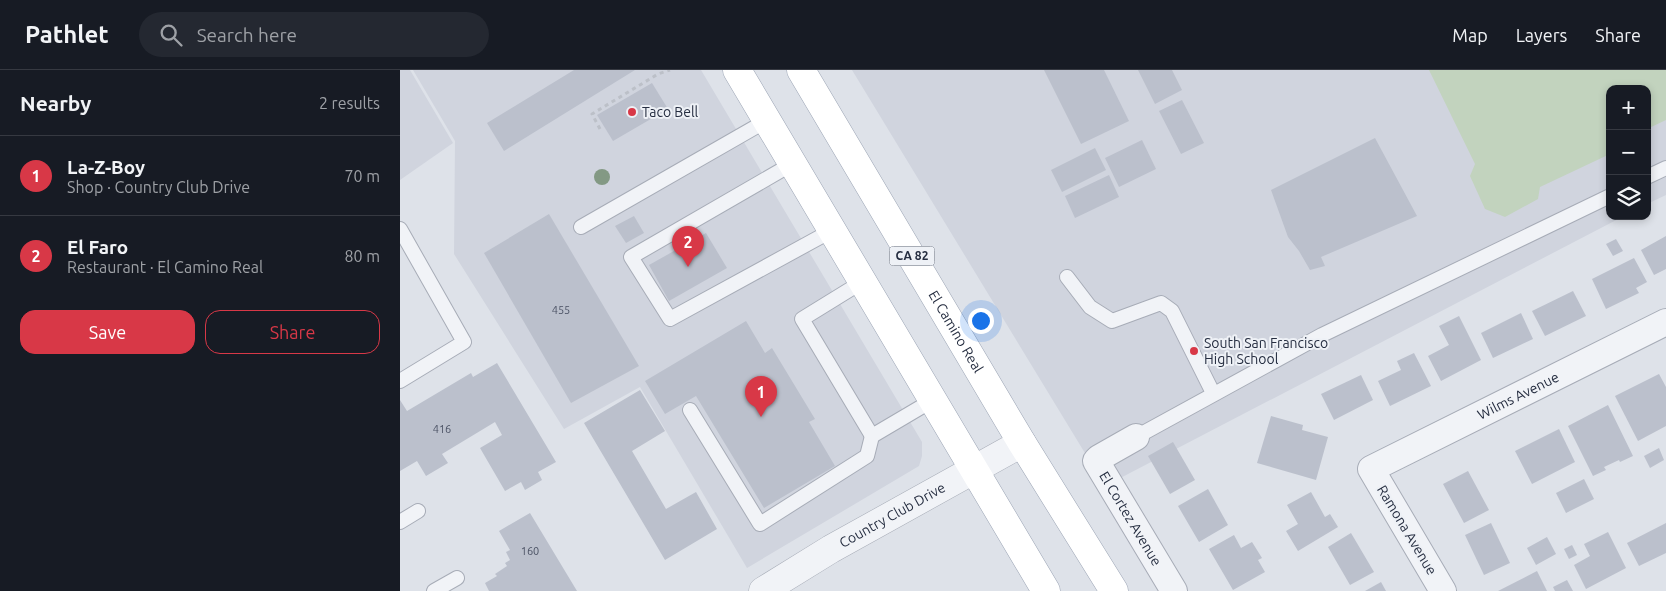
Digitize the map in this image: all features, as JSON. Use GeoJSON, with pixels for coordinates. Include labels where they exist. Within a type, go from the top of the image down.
{"type":"FeatureCollection","features":[{"type":"Feature","properties":{"kind":"main road"},"geometry":{"type":"LineString","coordinates":[[737,70],[1046,591]]}},
{"type":"Feature","properties":{"kind":"main road","name":"El Camino Real"},"geometry":{"type":"LineString","coordinates":[[801,70],[1022,442],[1114,591]]}},
{"type":"Feature","properties":{"kind":"street","name":"Wilms Avenue"},"geometry":{"type":"LineString","coordinates":[[1371,469],[1666,322]]}},
{"type":"Feature","properties":{"kind":"street","name":"El Cortez Avenue"},"geometry":{"type":"LineString","coordinates":[[1136,436],[1096,461],[1174,591]]}},
{"type":"Feature","properties":{"kind":"street","name":"Country Club Drive"},"geometry":{"type":"LineString","coordinates":[[764,591],[832,549],[1022,442]]}},
{"type":"Feature","properties":{"kind":"street","name":"Ramona Avenue"},"geometry":{"type":"LineString","coordinates":[[1371,469],[1443,591]]}},
{"type":"Feature","properties":{"kind":"lane"},"geometry":{"type":"LineString","coordinates":[[580,226],[766,121]]}},
{"type":"Feature","properties":{"kind":"lane"},"geometry":{"type":"LineString","coordinates":[[792,164],[631,257],[670,319],[832,230]]}},
{"type":"Feature","properties":{"kind":"lane"},"geometry":{"type":"LineString","coordinates":[[1651,176],[1666,168]]}},
{"type":"Feature","properties":{"kind":"lane"},"geometry":{"type":"LineString","coordinates":[[1136,436],[1322,334],[1606,198]]}},
{"type":"Feature","properties":{"kind":"lane"},"geometry":{"type":"LineString","coordinates":[[400,229],[464,342],[400,381]]}},
{"type":"Feature","properties":{"kind":"lane"},"geometry":{"type":"LineString","coordinates":[[1067,277],[1090,307],[1112,321],[1161,304],[1172,311],[1213,393]]}},
{"type":"Feature","properties":{"kind":"lane"},"geometry":{"type":"LineString","coordinates":[[690,410],[760,524],[867,456],[872,436],[802,319],[862,282]]}},
{"type":"Feature","properties":{"kind":"lane"},"geometry":{"type":"LineString","coordinates":[[872,436],[932,400]]}},
{"type":"Feature","properties":{"kind":"lane"},"geometry":{"type":"LineString","coordinates":[[400,522],[418,512]]}},
{"type":"Feature","properties":{"kind":"lane"},"geometry":{"type":"LineString","coordinates":[[434,591],[457,578]]}},
{"type":"Feature","properties":{"kind":"path"},"geometry":{"type":"LineString","coordinates":[[600,129],[592,114],[658,74],[670,70]]}},
{"type":"Feature","properties":{"kind":"shaded area"},"geometry":{"type":"Polygon","coordinates":[[[400,70],[410,70],[453,143],[400,180],[400,70]]]}},
{"type":"Feature","properties":{"kind":"shaded area"},"geometry":{"type":"Polygon","coordinates":[[[413,70],[701,70],[922,442],[922,456],[919,466],[747,568],[640,387],[564,429],[454,254],[455,141],[413,70]]]}},
{"type":"Feature","properties":{"kind":"shaded area","name":"South San Francisco High School"},"geometry":{"type":"Polygon","coordinates":[[[852,70],[1666,70],[1666,195],[1651,202],[1651,85],[1606,85],[1606,220],[1616,220],[1105,486],[852,70]]]}},
{"type":"Feature","properties":{"kind":"green space"},"geometry":{"type":"Polygon","coordinates":[[[1429,70],[1666,70],[1666,120],[1651,127],[1651,85],[1606,85],[1606,156],[1540,187],[1538,199],[1505,217],[1485,209],[1470,176],[1475,164],[1429,70]]]}},
{"type":"Feature","properties":{"kind":"building"},"geometry":{"type":"Polygon","coordinates":[[[574,70],[635,70],[504,151],[487,123],[574,70]]]}},
{"type":"Feature","properties":{"kind":"building"},"geometry":{"type":"Polygon","coordinates":[[[1044,70],[1104,70],[1129,121],[1081,144],[1044,70]]]}},
{"type":"Feature","properties":{"kind":"building"},"geometry":{"type":"Polygon","coordinates":[[[1138,70],[1172,70],[1182,90],[1155,104],[1138,70]]]}},
{"type":"Feature","properties":{"kind":"building","name":"Taco Bell"},"geometry":{"type":"Polygon","coordinates":[[[652,83],[668,109],[613,141],[597,115],[652,83]]]}},
{"type":"Feature","properties":{"kind":"building"},"geometry":{"type":"Polygon","coordinates":[[[1182,100],[1204,143],[1181,154],[1159,111],[1182,100]]]}},
{"type":"Feature","properties":{"kind":"building"},"geometry":{"type":"Polygon","coordinates":[[[1375,138],[1417,216],[1321,257],[1325,266],[1310,270],[1288,237],[1271,190],[1375,138]]]}},
{"type":"Feature","properties":{"kind":"building"},"geometry":{"type":"Polygon","coordinates":[[[1142,140],[1156,169],[1119,187],[1105,158],[1142,140]]]}},
{"type":"Feature","properties":{"kind":"building"},"geometry":{"type":"Polygon","coordinates":[[[1095,148],[1106,170],[1062,192],[1051,170],[1095,148]]]}},
{"type":"Feature","properties":{"kind":"building"},"geometry":{"type":"Polygon","coordinates":[[[1109,175],[1119,197],[1075,218],[1065,196],[1109,175]]]}},
{"type":"Feature","properties":{"kind":"building"},"geometry":{"type":"Polygon","coordinates":[[[549,214],[639,366],[571,403],[484,253],[549,214]]]}},
{"type":"Feature","properties":{"kind":"building"},"geometry":{"type":"Polygon","coordinates":[[[634,216],[644,233],[626,243],[615,226],[634,216]]]}},
{"type":"Feature","properties":{"kind":"building"},"geometry":{"type":"Polygon","coordinates":[[[706,233],[727,268],[669,301],[649,265],[706,233]]]}},
{"type":"Feature","properties":{"kind":"building"},"geometry":{"type":"Polygon","coordinates":[[[1666,236],[1666,269],[1654,275],[1641,250],[1666,236]]]}},
{"type":"Feature","properties":{"kind":"building"},"geometry":{"type":"Polygon","coordinates":[[[1616,239],[1623,251],[1613,256],[1606,244],[1616,239]]]}},
{"type":"Feature","properties":{"kind":"building"},"geometry":{"type":"Polygon","coordinates":[[[1634,258],[1647,282],[1636,288],[1639,293],[1606,309],[1592,279],[1634,258]]]}},
{"type":"Feature","properties":{"kind":"building"},"geometry":{"type":"Polygon","coordinates":[[[1573,291],[1586,316],[1545,336],[1532,311],[1573,291]]]}},
{"type":"Feature","properties":{"kind":"building"},"geometry":{"type":"Polygon","coordinates":[[[1521,313],[1533,339],[1493,358],[1481,333],[1521,313]]]}},
{"type":"Feature","properties":{"kind":"building"},"geometry":{"type":"Polygon","coordinates":[[[1459,316],[1481,360],[1441,381],[1428,356],[1449,345],[1439,326],[1459,316]]]}},
{"type":"Feature","properties":{"kind":"building"},"geometry":{"type":"Polygon","coordinates":[[[746,321],[765,353],[772,348],[815,419],[809,422],[835,466],[764,508],[696,396],[665,414],[645,381],[746,321]]]}},
{"type":"Feature","properties":{"kind":"building"},"geometry":{"type":"Polygon","coordinates":[[[1414,353],[1431,386],[1390,406],[1378,381],[1401,370],[1397,361],[1414,353]]]}},
{"type":"Feature","properties":{"kind":"building"},"geometry":{"type":"Polygon","coordinates":[[[497,363],[556,462],[538,472],[542,480],[525,490],[521,482],[505,491],[480,448],[502,435],[495,422],[442,454],[448,463],[426,476],[417,461],[400,471],[400,400],[407,411],[471,373],[473,377],[497,363]]]}},
{"type":"Feature","properties":{"kind":"building"},"geometry":{"type":"Polygon","coordinates":[[[1659,374],[1666,387],[1666,426],[1638,441],[1615,396],[1659,374]]]}},
{"type":"Feature","properties":{"kind":"building"},"geometry":{"type":"Polygon","coordinates":[[[1361,375],[1373,400],[1334,420],[1321,394],[1361,375]]]}},
{"type":"Feature","properties":{"kind":"building"},"geometry":{"type":"Polygon","coordinates":[[[640,390],[665,431],[632,451],[666,509],[696,492],[717,529],[665,560],[584,423],[640,390]]]}},
{"type":"Feature","properties":{"kind":"building"},"geometry":{"type":"Polygon","coordinates":[[[1608,405],[1633,456],[1604,467],[1606,470],[1593,476],[1568,426],[1608,405]]]}},
{"type":"Feature","properties":{"kind":"building"},"geometry":{"type":"Polygon","coordinates":[[[1271,416],[1303,425],[1302,430],[1328,437],[1316,480],[1257,463],[1271,416]]]}},
{"type":"Feature","properties":{"kind":"building"},"geometry":{"type":"Polygon","coordinates":[[[1559,429],[1575,462],[1532,484],[1515,451],[1559,429]]]}},
{"type":"Feature","properties":{"kind":"building"},"geometry":{"type":"Polygon","coordinates":[[[1173,442],[1195,480],[1170,494],[1148,456],[1173,442]]]}},
{"type":"Feature","properties":{"kind":"building"},"geometry":{"type":"Polygon","coordinates":[[[1659,448],[1664,460],[1650,468],[1644,456],[1659,448]]]}},
{"type":"Feature","properties":{"kind":"building"},"geometry":{"type":"Polygon","coordinates":[[[1468,471],[1489,510],[1464,523],[1443,484],[1468,471]]]}},
{"type":"Feature","properties":{"kind":"building"},"geometry":{"type":"Polygon","coordinates":[[[1584,479],[1594,499],[1566,513],[1556,493],[1584,479]]]}},
{"type":"Feature","properties":{"kind":"building"},"geometry":{"type":"Polygon","coordinates":[[[1208,489],[1228,525],[1199,542],[1178,506],[1208,489]]]}},
{"type":"Feature","properties":{"kind":"building"},"geometry":{"type":"Polygon","coordinates":[[[1311,492],[1325,517],[1330,514],[1338,527],[1298,551],[1286,531],[1298,524],[1287,505],[1311,492]]]}},
{"type":"Feature","properties":{"kind":"building"},"geometry":{"type":"Polygon","coordinates":[[[530,513],[577,591],[489,591],[485,583],[497,576],[495,574],[507,566],[505,563],[510,560],[506,552],[510,550],[499,531],[530,513]]]}},
{"type":"Feature","properties":{"kind":"building"},"geometry":{"type":"Polygon","coordinates":[[[1491,523],[1510,563],[1484,575],[1465,535],[1491,523]]]}},
{"type":"Feature","properties":{"kind":"building"},"geometry":{"type":"Polygon","coordinates":[[[1666,523],[1666,553],[1639,566],[1627,543],[1666,523]]]}},
{"type":"Feature","properties":{"kind":"building"},"geometry":{"type":"Polygon","coordinates":[[[1608,532],[1626,568],[1586,589],[1574,565],[1590,556],[1584,544],[1608,532]]]}},
{"type":"Feature","properties":{"kind":"building"},"geometry":{"type":"Polygon","coordinates":[[[1351,533],[1374,572],[1350,585],[1328,547],[1351,533]]]}},
{"type":"Feature","properties":{"kind":"building"},"geometry":{"type":"Polygon","coordinates":[[[1234,535],[1241,548],[1252,542],[1262,558],[1258,560],[1265,572],[1233,590],[1209,549],[1234,535]]]}},
{"type":"Feature","properties":{"kind":"building"},"geometry":{"type":"Polygon","coordinates":[[[1547,537],[1556,554],[1536,565],[1527,548],[1547,537]]]}},
{"type":"Feature","properties":{"kind":"building"},"geometry":{"type":"Polygon","coordinates":[[[1572,545],[1577,555],[1569,559],[1564,549],[1572,545]]]}},
{"type":"Feature","properties":{"kind":"building"},"geometry":{"type":"Polygon","coordinates":[[[1537,571],[1547,591],[1498,591],[1537,571]]]}},
{"type":"Feature","properties":{"kind":"building"},"geometry":{"type":"Polygon","coordinates":[[[1567,580],[1573,591],[1555,591],[1553,587],[1567,580]]]}},
{"type":"Feature","properties":{"kind":"building"},"geometry":{"type":"Polygon","coordinates":[[[1381,582],[1386,591],[1365,591],[1381,582]]]}},
{"type":"Feature","properties":{"kind":"place","name":"Taco Bell"},"geometry":{"type":"Point","coordinates":[632,112]}},
{"type":"Feature","properties":{"kind":"place","name":"El Faro"},"geometry":{"type":"Point","coordinates":[688,267]}},
{"type":"Feature","properties":{"kind":"place","name":"South San Francisco High School"},"geometry":{"type":"Point","coordinates":[1194,351]}},
{"type":"Feature","properties":{"kind":"place","name":"La-Z-Boy"},"geometry":{"type":"Point","coordinates":[761,417]}}]}
